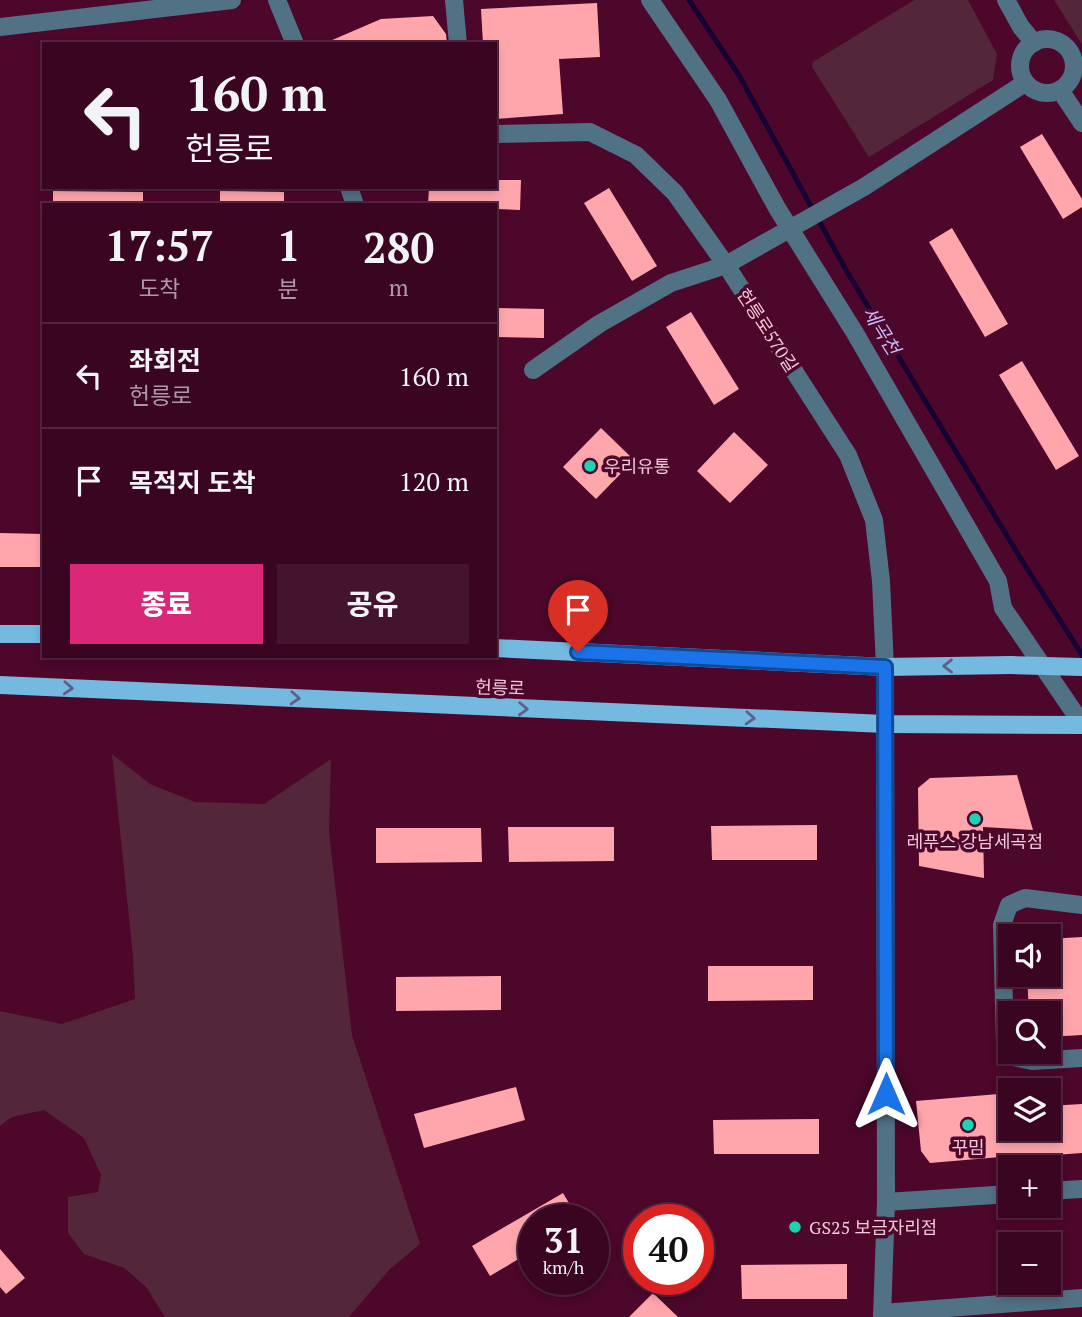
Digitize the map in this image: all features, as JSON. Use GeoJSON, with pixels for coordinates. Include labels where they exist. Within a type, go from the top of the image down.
{"type":"FeatureCollection","features":[{"type":"Feature","properties":{"kind":"main road"},"geometry":{"type":"LineString","coordinates":[[0,634],[42,634]]}},
{"type":"Feature","properties":{"kind":"main road"},"geometry":{"type":"LineString","coordinates":[[497,648],[885,667],[1082,667]]}},
{"type":"Feature","properties":{"kind":"main road","name":"헌릉로"},"geometry":{"type":"LineString","coordinates":[[0,685],[885,724],[1082,724]]}},
{"type":"Feature","properties":{"kind":"street"},"geometry":{"type":"LineString","coordinates":[[0,27],[232,0]]}},
{"type":"Feature","properties":{"kind":"street"},"geometry":{"type":"LineString","coordinates":[[277,0],[294,42]]}},
{"type":"Feature","properties":{"kind":"street"},"geometry":{"type":"LineString","coordinates":[[454,0],[458,42]]}},
{"type":"Feature","properties":{"kind":"street"},"geometry":{"type":"LineString","coordinates":[[650,0],[719,100],[777,208],[862,345],[998,581],[1003,608],[1082,724]]}},
{"type":"Feature","properties":{"kind":"street"},"geometry":{"type":"LineString","coordinates":[[1006,0],[1021,27],[1034,43]]}},
{"type":"Feature","properties":{"kind":"street"},"geometry":{"type":"LineString","coordinates":[[1052,39],[1071,53],[1074,67],[1072,76],[1060,90],[1042,92],[1025,83],[1019,64],[1026,48],[1034,43],[1052,39]]}},
{"type":"Feature","properties":{"kind":"street"},"geometry":{"type":"LineString","coordinates":[[533,370],[599,324],[671,284],[726,265],[864,187],[1025,83]]}},
{"type":"Feature","properties":{"kind":"street"},"geometry":{"type":"LineString","coordinates":[[1060,90],[1082,123]]}},
{"type":"Feature","properties":{"kind":"street","name":"헌릉로570길"},"geometry":{"type":"LineString","coordinates":[[497,134],[590,132],[636,155],[675,193],[726,265],[848,455],[874,520],[881,581],[885,667],[886,1202],[882,1315]]}},
{"type":"Feature","properties":{"kind":"street"},"geometry":{"type":"LineString","coordinates":[[1004,1001],[1002,925],[1009,905],[1025,898],[1082,905]]}},
{"type":"Feature","properties":{"kind":"street"},"geometry":{"type":"LineString","coordinates":[[1061,1060],[1082,1058]]}},
{"type":"Feature","properties":{"kind":"street"},"geometry":{"type":"LineString","coordinates":[[1061,1190],[1082,1189]]}},
{"type":"Feature","properties":{"kind":"street"},"geometry":{"type":"LineString","coordinates":[[886,1202],[998,1195]]}},
{"type":"Feature","properties":{"kind":"street"},"geometry":{"type":"LineString","coordinates":[[882,1315],[1082,1298]]}},
{"type":"Feature","properties":{"kind":"shaded area"},"geometry":{"type":"Polygon","coordinates":[[[914,0],[968,0],[997,54],[993,80],[869,157],[812,67],[813,62],[914,0]]]}},
{"type":"Feature","properties":{"kind":"shaded area"},"geometry":{"type":"Polygon","coordinates":[[[1054,0],[1082,0],[1082,44],[1054,0]]]}},
{"type":"Feature","properties":{"kind":"shaded area"},"geometry":{"type":"Polygon","coordinates":[[[112,754],[150,784],[195,802],[264,804],[331,759],[329,832],[352,1035],[420,1244],[389,1270],[349,1317],[165,1317],[146,1287],[124,1268],[84,1254],[68,1233],[68,1197],[98,1192],[101,1175],[84,1138],[44,1110],[12,1117],[0,1126],[0,1011],[62,1024],[135,999],[112,754]]]}},
{"type":"Feature","properties":{"kind":"building"},"geometry":{"type":"Polygon","coordinates":[[[597,3],[600,57],[559,59],[563,114],[497,119],[497,42],[483,42],[481,9],[597,3]]]}},
{"type":"Feature","properties":{"kind":"building"},"geometry":{"type":"Polygon","coordinates":[[[433,16],[446,34],[447,42],[328,42],[381,19],[433,16]]]}},
{"type":"Feature","properties":{"kind":"building"},"geometry":{"type":"Polygon","coordinates":[[[1042,134],[1082,199],[1082,207],[1063,219],[1020,147],[1042,134]]]}},
{"type":"Feature","properties":{"kind":"building"},"geometry":{"type":"Polygon","coordinates":[[[497,180],[521,180],[520,210],[497,209],[497,203],[428,203],[429,189],[497,189],[497,180]]]}},
{"type":"Feature","properties":{"kind":"building"},"geometry":{"type":"Polygon","coordinates":[[[609,188],[657,266],[632,281],[584,203],[609,188]]]}},
{"type":"Feature","properties":{"kind":"building"},"geometry":{"type":"Polygon","coordinates":[[[53,191],[143,192],[143,203],[53,203],[53,191]]]}},
{"type":"Feature","properties":{"kind":"building"},"geometry":{"type":"Polygon","coordinates":[[[220,191],[284,192],[284,203],[220,203],[220,191]]]}},
{"type":"Feature","properties":{"kind":"building"},"geometry":{"type":"Polygon","coordinates":[[[952,228],[1008,324],[985,337],[929,242],[952,228]]]}},
{"type":"Feature","properties":{"kind":"building"},"geometry":{"type":"Polygon","coordinates":[[[497,308],[544,309],[544,338],[497,337],[497,308]]]}},
{"type":"Feature","properties":{"kind":"building"},"geometry":{"type":"Polygon","coordinates":[[[691,312],[739,389],[714,405],[666,327],[691,312]]]}},
{"type":"Feature","properties":{"kind":"building"},"geometry":{"type":"Polygon","coordinates":[[[1022,361],[1079,456],[1056,470],[999,375],[1022,361]]]}},
{"type":"Feature","properties":{"kind":"building"},"geometry":{"type":"Polygon","coordinates":[[[601,428],[634,460],[596,499],[563,467],[601,428]]]}},
{"type":"Feature","properties":{"kind":"building"},"geometry":{"type":"Polygon","coordinates":[[[734,432],[768,465],[730,503],[697,471],[734,432]]]}},
{"type":"Feature","properties":{"kind":"building"},"geometry":{"type":"Polygon","coordinates":[[[0,533],[42,534],[42,567],[0,567],[0,533]]]}},
{"type":"Feature","properties":{"kind":"building"},"geometry":{"type":"Polygon","coordinates":[[[1017,775],[1033,830],[983,827],[984,878],[919,866],[918,788],[930,778],[1017,775]]]}},
{"type":"Feature","properties":{"kind":"building"},"geometry":{"type":"Polygon","coordinates":[[[817,825],[817,860],[712,860],[711,826],[817,825]]]}},
{"type":"Feature","properties":{"kind":"building"},"geometry":{"type":"Polygon","coordinates":[[[508,827],[614,827],[614,861],[509,862],[508,827]]]}},
{"type":"Feature","properties":{"kind":"building"},"geometry":{"type":"Polygon","coordinates":[[[376,828],[481,828],[482,862],[376,863],[376,828]]]}},
{"type":"Feature","properties":{"kind":"building"},"geometry":{"type":"Polygon","coordinates":[[[1082,937],[1082,1035],[1061,1036],[1061,1001],[1028,1001],[1028,987],[1061,987],[1061,938],[1082,937]]]}},
{"type":"Feature","properties":{"kind":"building"},"geometry":{"type":"Polygon","coordinates":[[[708,966],[813,966],[813,1000],[708,1001],[708,966]]]}},
{"type":"Feature","properties":{"kind":"building"},"geometry":{"type":"Polygon","coordinates":[[[501,976],[501,1010],[396,1011],[396,977],[501,976]]]}},
{"type":"Feature","properties":{"kind":"building"},"geometry":{"type":"Polygon","coordinates":[[[516,1087],[525,1120],[424,1148],[414,1114],[516,1087]]]}},
{"type":"Feature","properties":{"kind":"building"},"geometry":{"type":"Polygon","coordinates":[[[998,1094],[998,1141],[1061,1141],[1061,1105],[1082,1104],[1082,1153],[998,1155],[998,1157],[930,1163],[921,1151],[916,1101],[998,1094]]]}},
{"type":"Feature","properties":{"kind":"building"},"geometry":{"type":"Polygon","coordinates":[[[819,1119],[819,1154],[714,1154],[713,1120],[819,1119]]]}},
{"type":"Feature","properties":{"kind":"building"},"geometry":{"type":"Polygon","coordinates":[[[563,1193],[570,1204],[544,1204],[563,1193]]]}},
{"type":"Feature","properties":{"kind":"building"},"geometry":{"type":"Polygon","coordinates":[[[518,1219],[518,1259],[490,1276],[472,1246],[518,1219]]]}},
{"type":"Feature","properties":{"kind":"building"},"geometry":{"type":"Polygon","coordinates":[[[0,1249],[25,1278],[6,1294],[0,1287],[0,1249]]]}},
{"type":"Feature","properties":{"kind":"building"},"geometry":{"type":"Polygon","coordinates":[[[847,1264],[847,1299],[742,1299],[741,1265],[847,1264]]]}},
{"type":"Feature","properties":{"kind":"building"},"geometry":{"type":"Polygon","coordinates":[[[651,1295],[655,1295],[678,1317],[629,1317],[651,1295]]]}},
{"type":"Feature","properties":{"kind":"waterway","name":"세곡천"},"geometry":{"type":"LineString","coordinates":[[689,0],[740,77],[846,270],[1082,655]]}},
{"type":"Feature","properties":{"kind":"place","name":"우리유통"},"geometry":{"type":"Point","coordinates":[590,466]}},
{"type":"Feature","properties":{"kind":"place","name":"레푸스 강남세곡점"},"geometry":{"type":"Point","coordinates":[975,819]}},
{"type":"Feature","properties":{"kind":"place","name":"꾸밈"},"geometry":{"type":"Point","coordinates":[968,1125]}},
{"type":"Feature","properties":{"kind":"place","name":"GS25 보금자리점"},"geometry":{"type":"Point","coordinates":[795,1227]}},
{"type":"Feature","properties":{"kind":"route"},"geometry":{"type":"LineString","coordinates":[[578,652],[885,667],[886,1094]]}}]}
